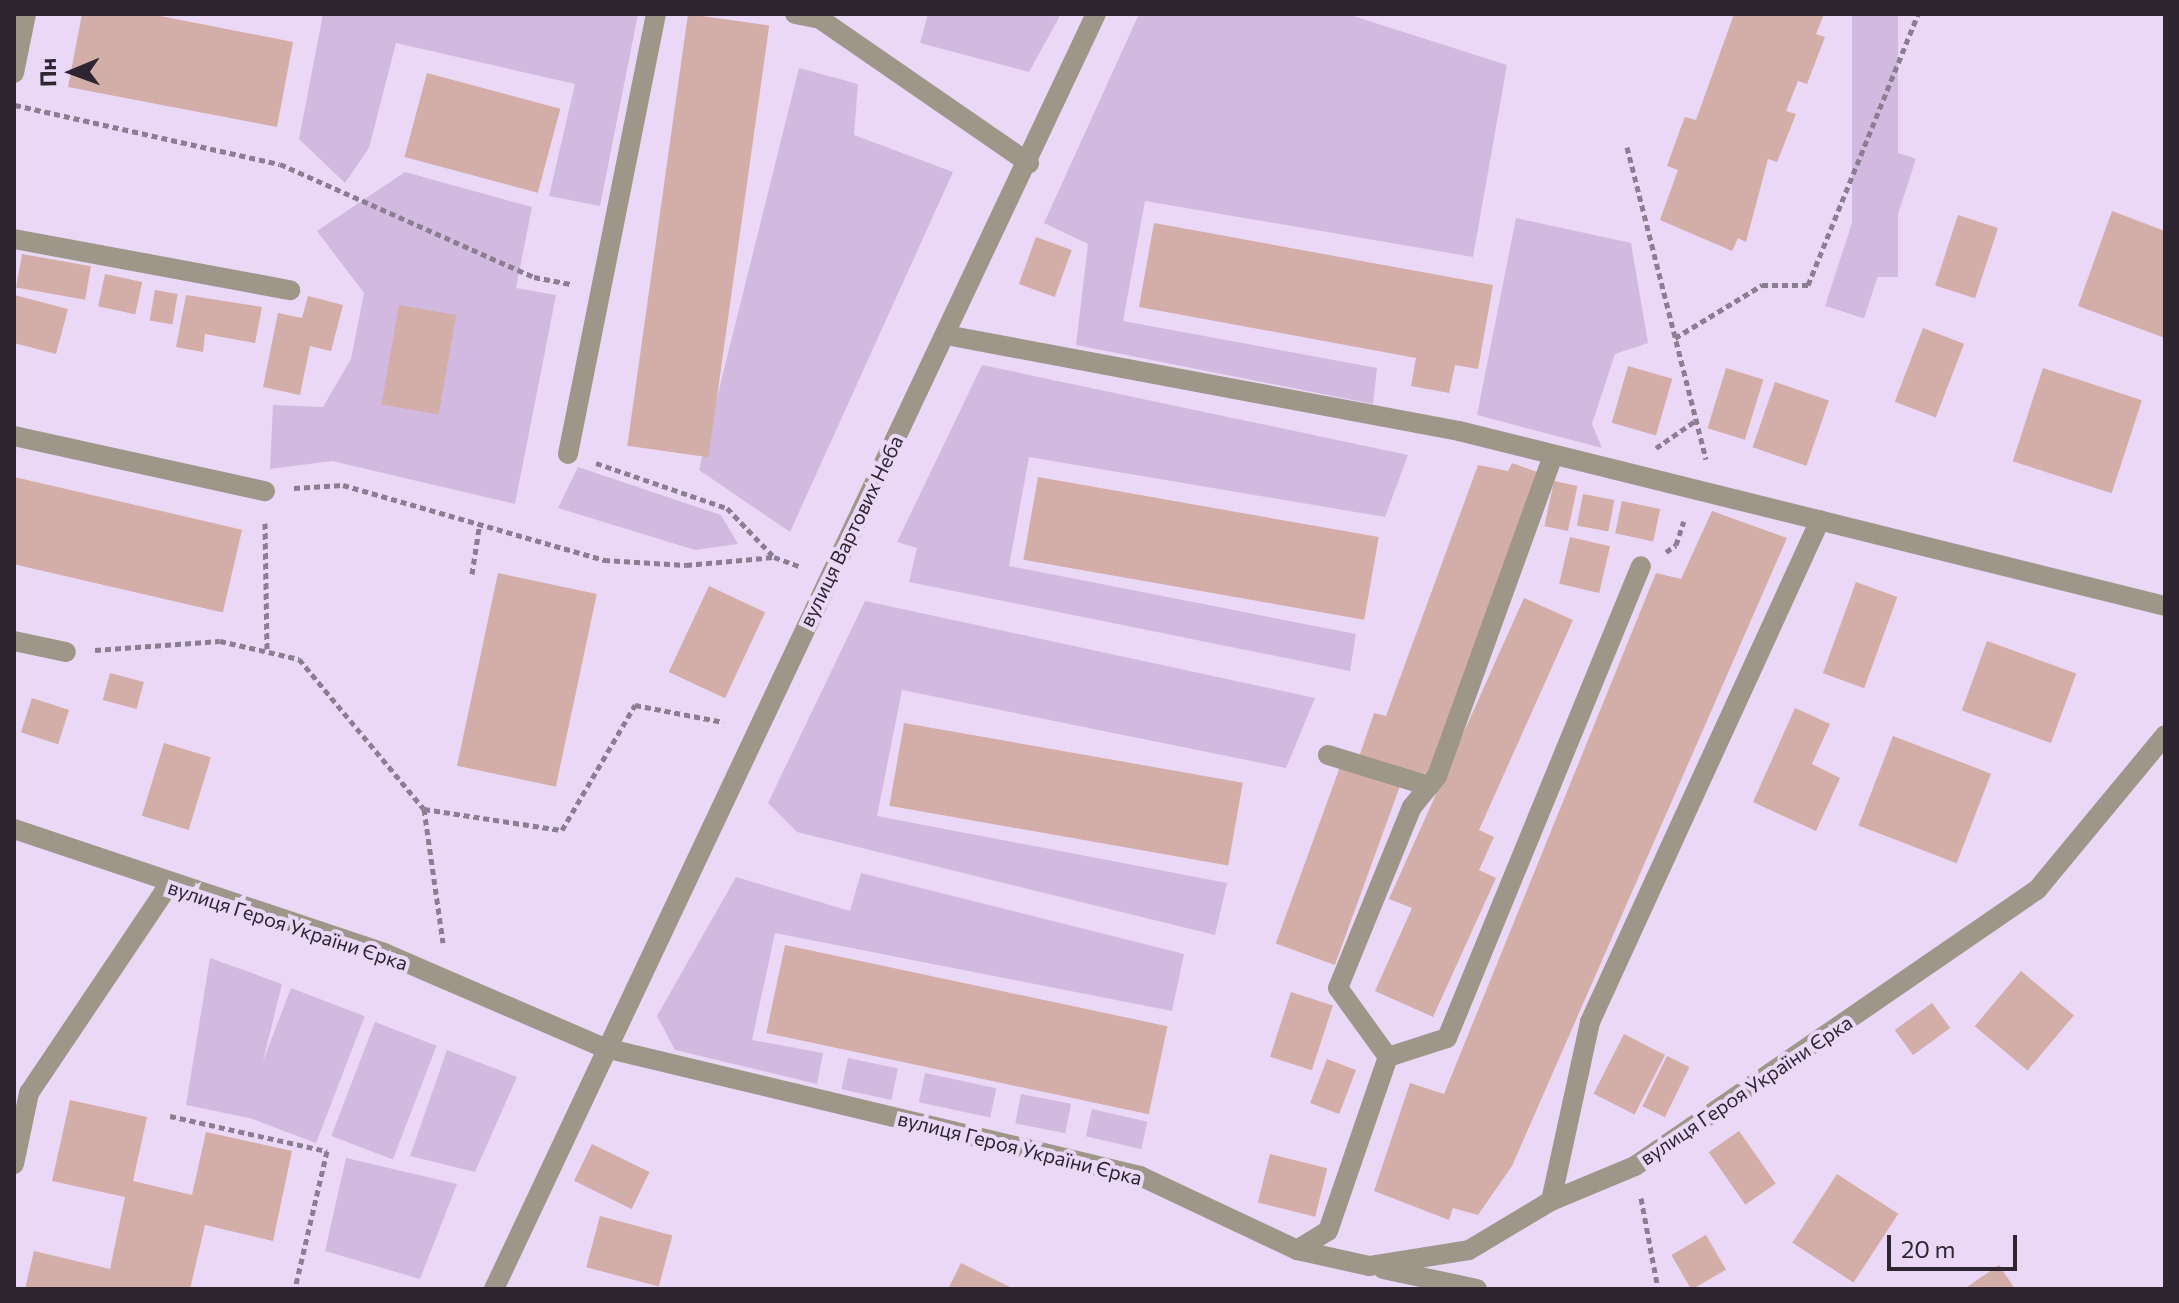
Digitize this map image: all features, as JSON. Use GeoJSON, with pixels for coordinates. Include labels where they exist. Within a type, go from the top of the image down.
{"type":"FeatureCollection","features":[{"type":"Feature","properties":{"kind":"street"},"geometry":{"type":"LineString","coordinates":[[14,73],[26,14]]}},
{"type":"Feature","properties":{"kind":"street"},"geometry":{"type":"LineString","coordinates":[[568,454],[656,14]]}},
{"type":"Feature","properties":{"kind":"street"},"geometry":{"type":"LineString","coordinates":[[795,14],[820,19],[1029,163]]}},
{"type":"Feature","properties":{"kind":"street","name":"вулиця Вартових Неба"},"geometry":{"type":"LineString","coordinates":[[494,1289],[830,574],[1029,163],[1096,14]]}},
{"type":"Feature","properties":{"kind":"street"},"geometry":{"type":"LineString","coordinates":[[14,239],[290,290]]}},
{"type":"Feature","properties":{"kind":"street"},"geometry":{"type":"LineString","coordinates":[[946,335],[1553,455],[2165,606]]}},
{"type":"Feature","properties":{"kind":"street"},"geometry":{"type":"LineString","coordinates":[[14,436],[265,491]]}},
{"type":"Feature","properties":{"kind":"street"},"geometry":{"type":"LineString","coordinates":[[1388,1057],[1338,988],[1412,807],[1429,786],[1553,455]]}},
{"type":"Feature","properties":{"kind":"street"},"geometry":{"type":"LineString","coordinates":[[1551,1201],[1590,1022],[1820,520]]}},
{"type":"Feature","properties":{"kind":"street"},"geometry":{"type":"LineString","coordinates":[[1388,1057],[1447,1038],[1641,566]]}},
{"type":"Feature","properties":{"kind":"street"},"geometry":{"type":"LineString","coordinates":[[14,641],[66,652]]}},
{"type":"Feature","properties":{"kind":"street","name":"вулиця Героя України Єрка"},"geometry":{"type":"LineString","coordinates":[[14,829],[168,886],[449,980],[605,1048],[1140,1176],[1297,1250],[1369,1266],[1469,1250],[1551,1201],[1635,1166],[2037,890],[2165,735]]}},
{"type":"Feature","properties":{"kind":"street"},"geometry":{"type":"LineString","coordinates":[[1328,755],[1429,786]]}},
{"type":"Feature","properties":{"kind":"street"},"geometry":{"type":"LineString","coordinates":[[14,1164],[29,1093],[168,886]]}},
{"type":"Feature","properties":{"kind":"street"},"geometry":{"type":"LineString","coordinates":[[1297,1250],[1328,1231],[1388,1057]]}},
{"type":"Feature","properties":{"kind":"street"},"geometry":{"type":"LineString","coordinates":[[1369,1266],[1477,1289]]}},
{"type":"Feature","properties":{"kind":"path"},"geometry":{"type":"LineString","coordinates":[[1675,338],[1762,285],[1808,285],[1918,14]]}},
{"type":"Feature","properties":{"kind":"path"},"geometry":{"type":"LineString","coordinates":[[14,105],[280,164],[534,277],[600,291]]}},
{"type":"Feature","properties":{"kind":"path"},"geometry":{"type":"LineString","coordinates":[[1627,147],[1704,456],[1738,500]]}},
{"type":"Feature","properties":{"kind":"path"},"geometry":{"type":"LineString","coordinates":[[568,454],[727,508],[774,557]]}},
{"type":"Feature","properties":{"kind":"path"},"geometry":{"type":"LineString","coordinates":[[267,652],[265,491],[343,485],[479,528],[604,560],[686,565],[774,557],[830,574]]}},
{"type":"Feature","properties":{"kind":"path"},"geometry":{"type":"LineString","coordinates":[[1641,566],[1676,545],[1694,490]]}},
{"type":"Feature","properties":{"kind":"path"},"geometry":{"type":"LineString","coordinates":[[472,574],[479,528]]}},
{"type":"Feature","properties":{"kind":"path"},"geometry":{"type":"LineString","coordinates":[[66,652],[220,641],[299,659],[424,809],[449,980]]}},
{"type":"Feature","properties":{"kind":"path"},"geometry":{"type":"LineString","coordinates":[[424,809],[562,830],[635,705],[723,722]]}},
{"type":"Feature","properties":{"kind":"path"},"geometry":{"type":"LineString","coordinates":[[170,1116],[327,1151],[295,1289]]}},
{"type":"Feature","properties":{"kind":"path"},"geometry":{"type":"LineString","coordinates":[[1635,1166],[1658,1289]]}},
{"type":"Feature","properties":{"kind":"shaded area"},"geometry":{"type":"Polygon","coordinates":[[[323,14],[638,14],[600,206],[549,196],[575,84],[396,43],[369,148],[345,183],[299,139],[323,14]]]}},
{"type":"Feature","properties":{"kind":"shaded area"},"geometry":{"type":"Polygon","coordinates":[[[928,14],[1061,14],[1029,72],[920,43],[928,14]]]}},
{"type":"Feature","properties":{"kind":"shaded area"},"geometry":{"type":"Polygon","coordinates":[[[1139,14],[1347,14],[1507,65],[1473,257],[1145,201],[1123,321],[1377,368],[1373,404],[1076,345],[1088,244],[1044,223],[1139,14]]]}},
{"type":"Feature","properties":{"kind":"shaded area"},"geometry":{"type":"Polygon","coordinates":[[[1852,14],[1898,14],[1898,277],[1852,277],[1852,14]]]}},
{"type":"Feature","properties":{"kind":"shaded area"},"geometry":{"type":"Polygon","coordinates":[[[799,68],[858,84],[854,135],[953,172],[790,532],[699,470],[799,68]]]}},
{"type":"Feature","properties":{"kind":"shaded area"},"geometry":{"type":"Polygon","coordinates":[[[1877,146],[1916,159],[1864,318],[1825,306],[1877,146]]]}},
{"type":"Feature","properties":{"kind":"shaded area"},"geometry":{"type":"Polygon","coordinates":[[[405,172],[532,207],[516,288],[556,295],[515,504],[332,461],[270,469],[273,405],[323,407],[351,359],[364,293],[317,231],[405,172]]]}},
{"type":"Feature","properties":{"kind":"shaded area"},"geometry":{"type":"Polygon","coordinates":[[[1516,218],[1631,243],[1648,343],[1615,354],[1592,424],[1602,448],[1477,415],[1516,218]]]}},
{"type":"Feature","properties":{"kind":"shaded area"},"geometry":{"type":"Polygon","coordinates":[[[982,365],[1408,455],[1385,517],[1029,457],[1009,566],[1356,634],[1350,671],[909,582],[917,548],[897,542],[982,365]]]}},
{"type":"Feature","properties":{"kind":"shaded area"},"geometry":{"type":"Polygon","coordinates":[[[578,467],[721,515],[738,544],[695,550],[558,508],[578,467]]]}},
{"type":"Feature","properties":{"kind":"shaded area"},"geometry":{"type":"Polygon","coordinates":[[[865,601],[1315,698],[1286,768],[902,690],[877,816],[1227,883],[1215,935],[797,832],[768,803],[865,601]]]}},
{"type":"Feature","properties":{"kind":"shaded area"},"geometry":{"type":"Polygon","coordinates":[[[861,873],[1184,954],[1172,1011],[775,933],[752,1040],[823,1053],[817,1084],[675,1050],[657,1016],[736,877],[850,911],[861,873]]]}},
{"type":"Feature","properties":{"kind":"shaded area"},"geometry":{"type":"Polygon","coordinates":[[[210,958],[282,984],[249,1118],[186,1105],[210,958]]]}},
{"type":"Feature","properties":{"kind":"shaded area"},"geometry":{"type":"Polygon","coordinates":[[[291,988],[365,1016],[316,1143],[242,1115],[291,988]]]}},
{"type":"Feature","properties":{"kind":"shaded area"},"geometry":{"type":"Polygon","coordinates":[[[375,1022],[437,1046],[393,1160],[331,1136],[375,1022]]]}},
{"type":"Feature","properties":{"kind":"shaded area"},"geometry":{"type":"Polygon","coordinates":[[[447,1050],[517,1077],[475,1172],[410,1156],[447,1050]]]}},
{"type":"Feature","properties":{"kind":"shaded area"},"geometry":{"type":"Polygon","coordinates":[[[848,1058],[898,1069],[891,1100],[841,1089],[848,1058]]]}},
{"type":"Feature","properties":{"kind":"shaded area"},"geometry":{"type":"Polygon","coordinates":[[[925,1073],[996,1088],[990,1118],[919,1102],[925,1073]]]}},
{"type":"Feature","properties":{"kind":"shaded area"},"geometry":{"type":"Polygon","coordinates":[[[1021,1094],[1071,1104],[1065,1133],[1015,1123],[1021,1094]]]}},
{"type":"Feature","properties":{"kind":"shaded area"},"geometry":{"type":"Polygon","coordinates":[[[1092,1109],[1148,1122],[1141,1149],[1086,1136],[1092,1109]]]}},
{"type":"Feature","properties":{"kind":"shaded area"},"geometry":{"type":"Polygon","coordinates":[[[346,1158],[457,1184],[420,1279],[325,1251],[346,1158]]]}},
{"type":"Feature","properties":{"kind":"building"},"geometry":{"type":"Polygon","coordinates":[[[82,14],[150,14],[293,42],[277,127],[68,87],[82,14]]]}},
{"type":"Feature","properties":{"kind":"building"},"geometry":{"type":"Polygon","coordinates":[[[688,14],[769,25],[709,457],[627,446],[688,14]]]}},
{"type":"Feature","properties":{"kind":"building"},"geometry":{"type":"Polygon","coordinates":[[[1734,14],[1824,14],[1816,34],[1825,37],[1807,84],[1798,81],[1786,111],[1796,114],[1777,162],[1768,159],[1746,242],[1738,238],[1732,251],[1660,220],[1678,170],[1667,166],[1681,127],[1685,117],[1696,120],[1734,14]]]}},
{"type":"Feature","properties":{"kind":"building"},"geometry":{"type":"Polygon","coordinates":[[[427,73],[560,109],[538,193],[404,157],[427,73]]]}},
{"type":"Feature","properties":{"kind":"building"},"geometry":{"type":"Polygon","coordinates":[[[2112,211],[2165,231],[2165,338],[2078,306],[2112,211]]]}},
{"type":"Feature","properties":{"kind":"building"},"geometry":{"type":"Polygon","coordinates":[[[1958,215],[1998,228],[1975,298],[1935,285],[1958,215]]]}},
{"type":"Feature","properties":{"kind":"building"},"geometry":{"type":"Polygon","coordinates":[[[1154,223],[1493,285],[1478,369],[1455,365],[1449,393],[1411,386],[1416,358],[1139,307],[1154,223]]]}},
{"type":"Feature","properties":{"kind":"building"},"geometry":{"type":"Polygon","coordinates":[[[1036,237],[1072,250],[1055,297],[1019,284],[1036,237]]]}},
{"type":"Feature","properties":{"kind":"building"},"geometry":{"type":"Polygon","coordinates":[[[22,254],[91,266],[85,300],[16,287],[22,254]]]}},
{"type":"Feature","properties":{"kind":"building"},"geometry":{"type":"Polygon","coordinates":[[[105,274],[142,282],[135,314],[98,306],[105,274]]]}},
{"type":"Feature","properties":{"kind":"building"},"geometry":{"type":"Polygon","coordinates":[[[155,290],[178,294],[172,325],[150,321],[155,290]]]}},
{"type":"Feature","properties":{"kind":"building"},"geometry":{"type":"Polygon","coordinates":[[[14,295],[68,309],[56,354],[14,343],[14,295]]]}},
{"type":"Feature","properties":{"kind":"building"},"geometry":{"type":"Polygon","coordinates":[[[186,295],[262,307],[255,343],[205,334],[203,352],[176,347],[186,295]]]}},
{"type":"Feature","properties":{"kind":"building"},"geometry":{"type":"Polygon","coordinates":[[[308,296],[343,305],[331,351],[310,346],[300,395],[263,387],[278,313],[302,318],[308,296]]]}},
{"type":"Feature","properties":{"kind":"building"},"geometry":{"type":"Polygon","coordinates":[[[399,305],[456,315],[439,415],[381,404],[399,305]]]}},
{"type":"Feature","properties":{"kind":"building"},"geometry":{"type":"Polygon","coordinates":[[[1923,328],[1964,344],[1936,418],[1895,402],[1923,328]]]}},
{"type":"Feature","properties":{"kind":"building"},"geometry":{"type":"Polygon","coordinates":[[[1628,366],[1672,379],[1656,435],[1612,423],[1628,366]]]}},
{"type":"Feature","properties":{"kind":"building"},"geometry":{"type":"Polygon","coordinates":[[[1726,368],[1763,379],[1745,440],[1708,428],[1726,368]]]}},
{"type":"Feature","properties":{"kind":"building"},"geometry":{"type":"Polygon","coordinates":[[[2043,368],[2142,400],[2112,493],[2013,461],[2043,368]]]}},
{"type":"Feature","properties":{"kind":"building"},"geometry":{"type":"Polygon","coordinates":[[[1775,382],[1829,401],[1806,466],[1753,447],[1775,382]]]}},
{"type":"Feature","properties":{"kind":"building"},"geometry":{"type":"Polygon","coordinates":[[[1512,463],[1540,473],[1430,775],[1358,760],[1374,713],[1386,716],[1478,465],[1508,471],[1512,463]]]}},
{"type":"Feature","properties":{"kind":"building"},"geometry":{"type":"Polygon","coordinates":[[[14,477],[242,530],[223,612],[14,564],[14,477]]]}},
{"type":"Feature","properties":{"kind":"building"},"geometry":{"type":"Polygon","coordinates":[[[1038,477],[1379,537],[1364,620],[1023,560],[1038,477]]]}},
{"type":"Feature","properties":{"kind":"building"},"geometry":{"type":"Polygon","coordinates":[[[1554,481],[1577,486],[1568,531],[1544,526],[1554,481]]]}},
{"type":"Feature","properties":{"kind":"building"},"geometry":{"type":"Polygon","coordinates":[[[1583,494],[1614,500],[1608,532],[1577,525],[1583,494]]]}},
{"type":"Feature","properties":{"kind":"building"},"geometry":{"type":"Polygon","coordinates":[[[1622,501],[1660,509],[1653,541],[1615,533],[1622,501]]]}},
{"type":"Feature","properties":{"kind":"building"},"geometry":{"type":"Polygon","coordinates":[[[1712,511],[1787,538],[1512,1166],[1478,1215],[1453,1208],[1449,1220],[1374,1191],[1410,1083],[1444,1094],[1656,573],[1681,579],[1712,511]]]}},
{"type":"Feature","properties":{"kind":"building"},"geometry":{"type":"Polygon","coordinates":[[[1570,537],[1610,546],[1599,593],[1559,584],[1570,537]]]}},
{"type":"Feature","properties":{"kind":"building"},"geometry":{"type":"Polygon","coordinates":[[[498,573],[597,594],[556,787],[457,766],[498,573]]]}},
{"type":"Feature","properties":{"kind":"building"},"geometry":{"type":"Polygon","coordinates":[[[1856,582],[1897,597],[1864,688],[1823,673],[1856,582]]]}},
{"type":"Feature","properties":{"kind":"building"},"geometry":{"type":"Polygon","coordinates":[[[709,586],[765,612],[725,698],[669,672],[709,586]]]}},
{"type":"Feature","properties":{"kind":"building"},"geometry":{"type":"Polygon","coordinates":[[[1524,598],[1573,620],[1479,830],[1494,837],[1479,870],[1496,878],[1433,1017],[1375,991],[1412,908],[1389,899],[1524,598]]]}},
{"type":"Feature","properties":{"kind":"building"},"geometry":{"type":"Polygon","coordinates":[[[1987,641],[2076,673],[2051,743],[1962,711],[1987,641]]]}},
{"type":"Feature","properties":{"kind":"building"},"geometry":{"type":"Polygon","coordinates":[[[110,673],[144,682],[137,709],[103,700],[110,673]]]}},
{"type":"Feature","properties":{"kind":"building"},"geometry":{"type":"Polygon","coordinates":[[[32,698],[69,710],[58,744],[21,732],[32,698]]]}},
{"type":"Feature","properties":{"kind":"building"},"geometry":{"type":"Polygon","coordinates":[[[1795,708],[1830,724],[1812,764],[1840,778],[1816,831],[1753,802],[1795,708]]]}},
{"type":"Feature","properties":{"kind":"building"},"geometry":{"type":"Polygon","coordinates":[[[904,723],[1243,783],[1228,865],[889,806],[904,723]]]}},
{"type":"Feature","properties":{"kind":"building"},"geometry":{"type":"Polygon","coordinates":[[[1893,736],[1991,774],[1957,863],[1859,826],[1893,736]]]}},
{"type":"Feature","properties":{"kind":"building"},"geometry":{"type":"Polygon","coordinates":[[[164,743],[211,757],[189,830],[142,816],[164,743]]]}},
{"type":"Feature","properties":{"kind":"building"},"geometry":{"type":"Polygon","coordinates":[[[1341,764],[1400,786],[1335,965],[1276,943],[1341,764]]]}},
{"type":"Feature","properties":{"kind":"building"},"geometry":{"type":"Polygon","coordinates":[[[785,945],[1167,1026],[1149,1114],[766,1033],[785,945]]]}},
{"type":"Feature","properties":{"kind":"building"},"geometry":{"type":"Polygon","coordinates":[[[2021,971],[2074,1015],[2028,1071],[1975,1026],[2021,971]]]}},
{"type":"Feature","properties":{"kind":"building"},"geometry":{"type":"Polygon","coordinates":[[[1291,992],[1333,1006],[1312,1070],[1270,1057],[1291,992]]]}},
{"type":"Feature","properties":{"kind":"building"},"geometry":{"type":"Polygon","coordinates":[[[1932,1003],[1950,1028],[1913,1055],[1895,1030],[1932,1003]]]}},
{"type":"Feature","properties":{"kind":"building"},"geometry":{"type":"Polygon","coordinates":[[[1624,1034],[1665,1055],[1635,1115],[1594,1094],[1624,1034]]]}},
{"type":"Feature","properties":{"kind":"building"},"geometry":{"type":"Polygon","coordinates":[[[1667,1056],[1689,1067],[1665,1117],[1642,1106],[1667,1056]]]}},
{"type":"Feature","properties":{"kind":"building"},"geometry":{"type":"Polygon","coordinates":[[[1327,1059],[1356,1070],[1339,1114],[1310,1103],[1327,1059]]]}},
{"type":"Feature","properties":{"kind":"building"},"geometry":{"type":"Polygon","coordinates":[[[70,1100],[147,1117],[133,1181],[192,1195],[206,1132],[292,1151],[273,1241],[205,1225],[190,1289],[25,1289],[34,1251],[110,1269],[125,1197],[52,1181],[70,1100]]]}},
{"type":"Feature","properties":{"kind":"building"},"geometry":{"type":"Polygon","coordinates":[[[1739,1131],[1776,1183],[1745,1205],[1709,1152],[1739,1131]]]}},
{"type":"Feature","properties":{"kind":"building"},"geometry":{"type":"Polygon","coordinates":[[[592,1144],[650,1172],[632,1209],[574,1181],[592,1144]]]}},
{"type":"Feature","properties":{"kind":"building"},"geometry":{"type":"Polygon","coordinates":[[[1270,1154],[1327,1168],[1315,1217],[1258,1203],[1270,1154]]]}},
{"type":"Feature","properties":{"kind":"building"},"geometry":{"type":"Polygon","coordinates":[[[1837,1174],[1898,1214],[1854,1283],[1792,1243],[1837,1174]]]}},
{"type":"Feature","properties":{"kind":"building"},"geometry":{"type":"Polygon","coordinates":[[[600,1216],[672,1235],[659,1287],[586,1267],[600,1216]]]}},
{"type":"Feature","properties":{"kind":"building"},"geometry":{"type":"Polygon","coordinates":[[[1706,1235],[1726,1270],[1691,1289],[1671,1255],[1706,1235]]]}},
{"type":"Feature","properties":{"kind":"building"},"geometry":{"type":"Polygon","coordinates":[[[961,1263],[1014,1289],[948,1289],[961,1263]]]}},
{"type":"Feature","properties":{"kind":"building"},"geometry":{"type":"Polygon","coordinates":[[[1999,1265],[2015,1289],[1964,1289],[1999,1265]]]}}]}
